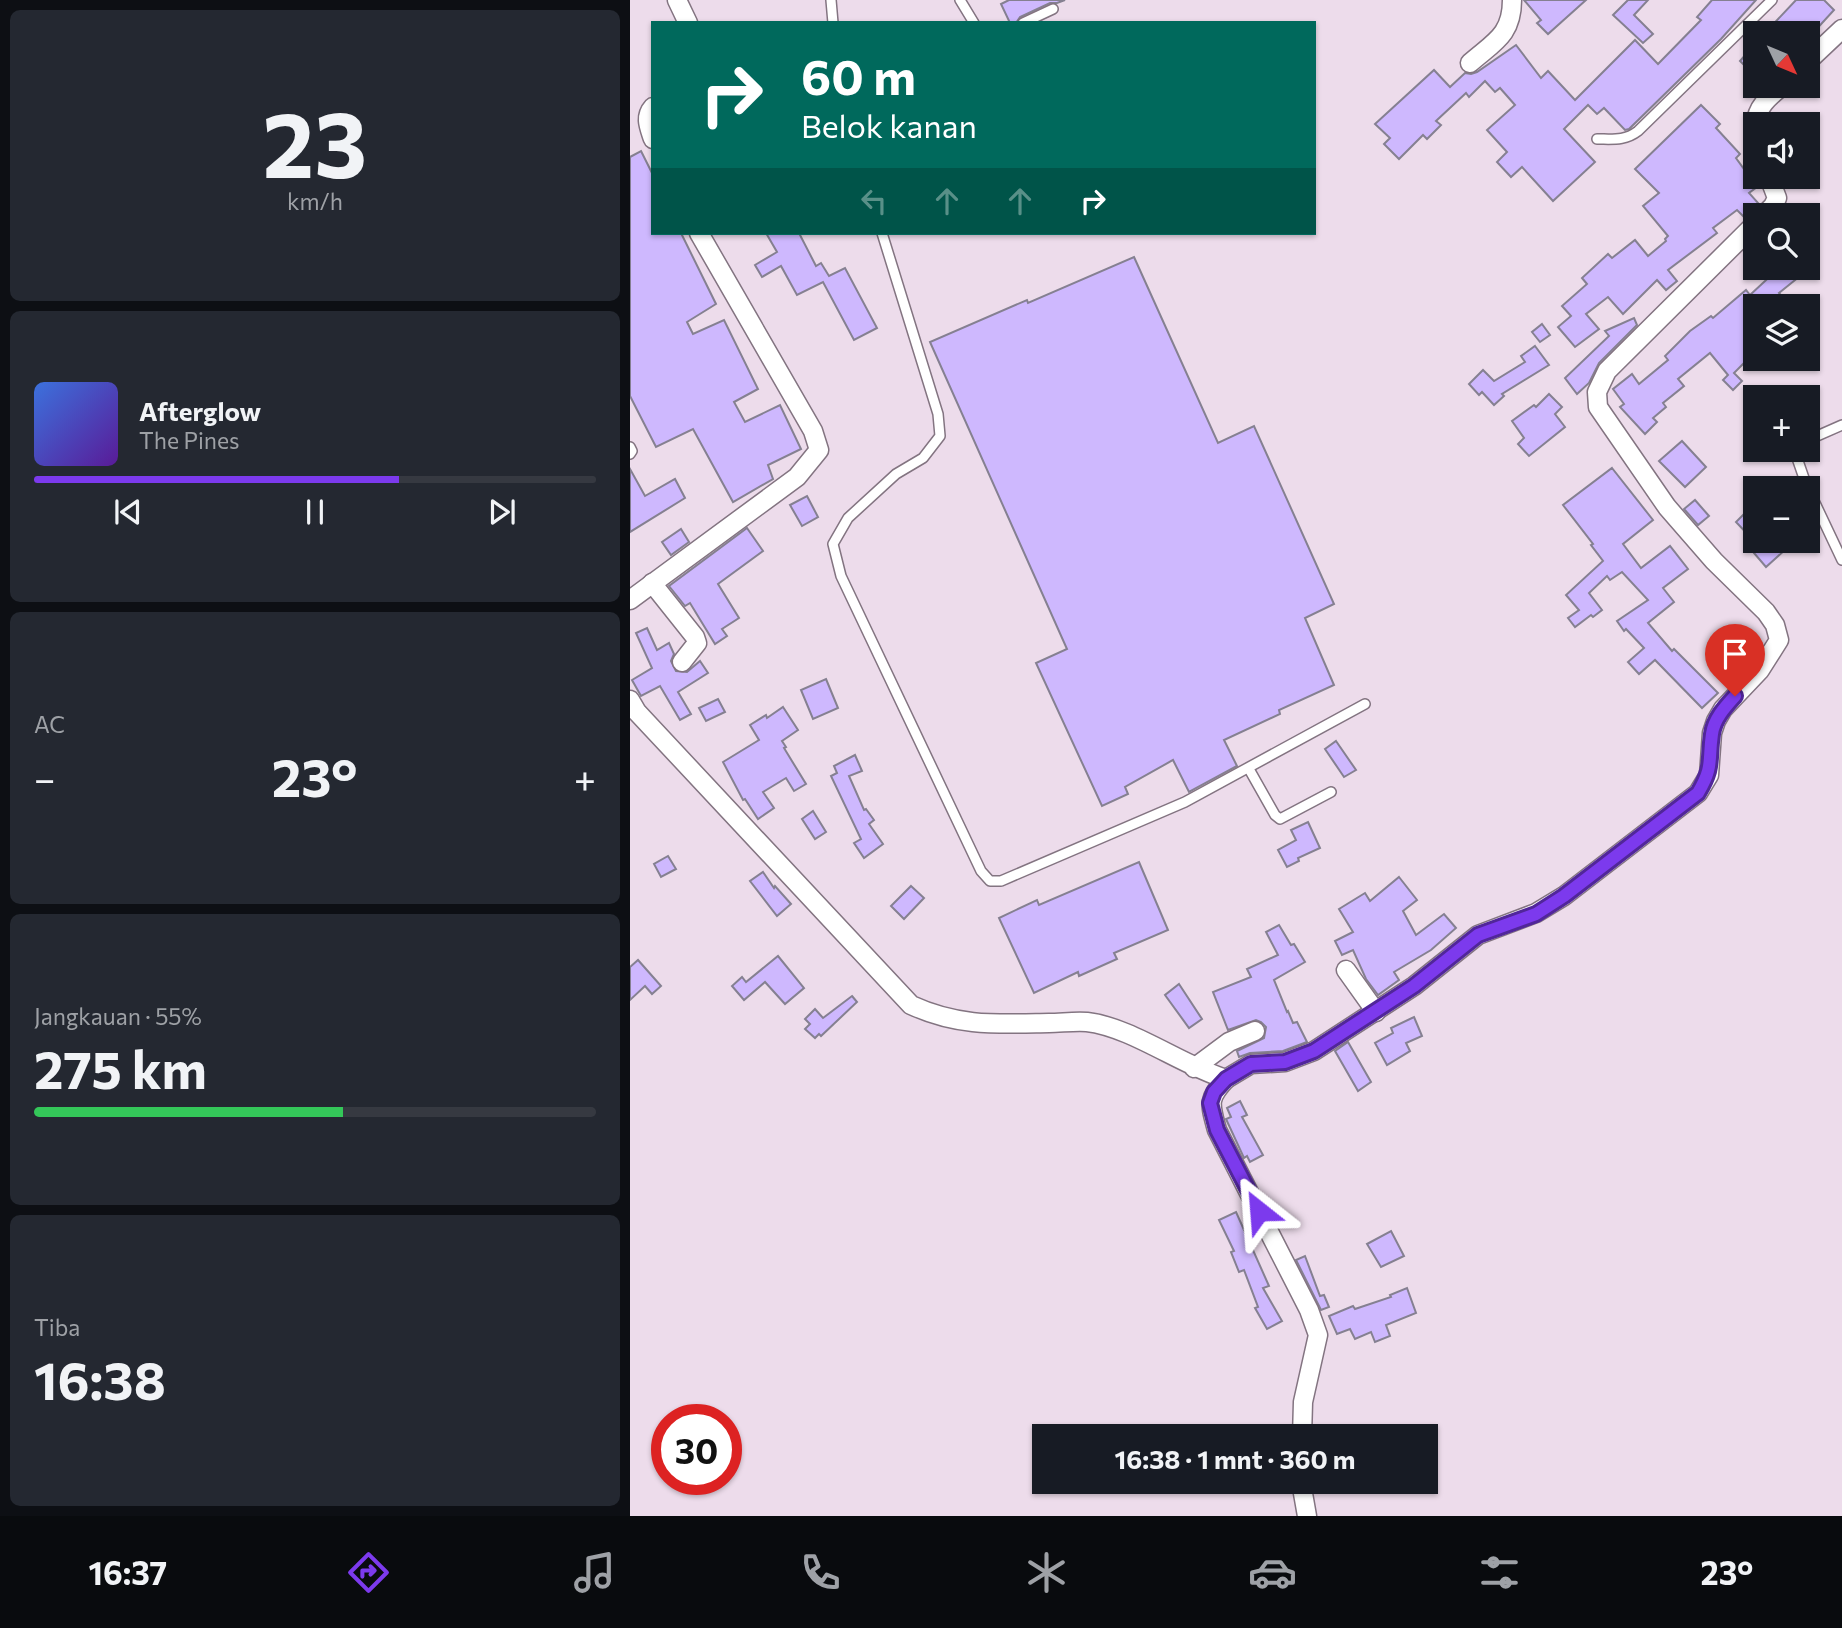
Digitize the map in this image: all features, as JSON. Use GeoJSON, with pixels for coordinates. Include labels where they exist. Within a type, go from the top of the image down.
{"type":"FeatureCollection","features":[{"type":"Feature","properties":{"kind":"street"},"geometry":{"type":"LineString","coordinates":[[677,0],[687,21]]}},
{"type":"Feature","properties":{"kind":"street"},"geometry":{"type":"LineString","coordinates":[[1470,63],[1501,37],[1510,24],[1512,0]]}},
{"type":"Feature","properties":{"kind":"street"},"geometry":{"type":"LineString","coordinates":[[1820,50],[1842,29]]}},
{"type":"Feature","properties":{"kind":"street"},"geometry":{"type":"LineString","coordinates":[[651,109],[647,120],[651,133]]}},
{"type":"Feature","properties":{"kind":"street"},"geometry":{"type":"LineString","coordinates":[[630,600],[797,477],[820,450],[813,432],[700,235]]}},
{"type":"Feature","properties":{"kind":"street"},"geometry":{"type":"LineString","coordinates":[[1302,1424],[1303,1402],[1318,1335],[1276,1242],[1217,1130],[1210,1103],[1214,1092],[1226,1079],[1251,1064],[1285,1062],[1314,1051],[1414,986],[1478,935],[1536,914],[1564,896],[1698,793],[1709,775],[1712,733],[1716,721],[1760,670],[1779,640],[1776,625],[1714,561],[1667,507],[1598,407],[1597,392],[1607,371],[1743,236]]}},
{"type":"Feature","properties":{"kind":"street"},"geometry":{"type":"LineString","coordinates":[[652,583],[695,637],[697,643],[694,649],[682,662]]}},
{"type":"Feature","properties":{"kind":"street"},"geometry":{"type":"LineString","coordinates":[[630,700],[637,712],[911,1006],[938,1018],[969,1022],[1086,1022],[1114,1028],[1194,1068],[1226,1079]]}},
{"type":"Feature","properties":{"kind":"street"},"geometry":{"type":"LineString","coordinates":[[1346,970],[1376,1012]]}},
{"type":"Feature","properties":{"kind":"street"},"geometry":{"type":"LineString","coordinates":[[1194,1068],[1229,1042],[1255,1031]]}},
{"type":"Feature","properties":{"kind":"street"},"geometry":{"type":"LineString","coordinates":[[1302,1494],[1307,1516]]}},
{"type":"Feature","properties":{"kind":"lane"},"geometry":{"type":"LineString","coordinates":[[831,0],[833,21]]}},
{"type":"Feature","properties":{"kind":"lane"},"geometry":{"type":"LineString","coordinates":[[960,0],[973,21]]}},
{"type":"Feature","properties":{"kind":"lane"},"geometry":{"type":"LineString","coordinates":[[1597,139],[1630,137],[1772,0]]}},
{"type":"Feature","properties":{"kind":"lane"},"geometry":{"type":"LineString","coordinates":[[1027,21],[1052,9]]}},
{"type":"Feature","properties":{"kind":"lane"},"geometry":{"type":"LineString","coordinates":[[883,235],[938,414],[940,436],[923,458],[896,474],[848,517],[833,544],[834,553],[841,576],[981,871],[990,881],[1001,881],[1185,802],[1365,704]]}},
{"type":"Feature","properties":{"kind":"lane"},"geometry":{"type":"LineString","coordinates":[[1820,435],[1842,425]]}},
{"type":"Feature","properties":{"kind":"lane"},"geometry":{"type":"LineString","coordinates":[[630,447],[630,454]]}},
{"type":"Feature","properties":{"kind":"lane"},"geometry":{"type":"LineString","coordinates":[[1798,462],[1842,560]]}},
{"type":"Feature","properties":{"kind":"lane"},"geometry":{"type":"LineString","coordinates":[[1248,769],[1275,816],[1280,819],[1331,792]]}},
{"type":"Feature","properties":{"kind":"building"},"geometry":{"type":"Polygon","coordinates":[[[1009,0],[1065,0],[1050,3],[1020,17],[1017,21],[1009,21],[1001,4],[1009,0]]]}},
{"type":"Feature","properties":{"kind":"building"},"geometry":{"type":"Polygon","coordinates":[[[1524,0],[1586,0],[1548,34],[1537,23],[1541,20],[1524,0]]]}},
{"type":"Feature","properties":{"kind":"building"},"geometry":{"type":"Polygon","coordinates":[[[1628,0],[1648,0],[1634,15],[1653,34],[1643,43],[1613,15],[1628,0]]]}},
{"type":"Feature","properties":{"kind":"building"},"geometry":{"type":"Polygon","coordinates":[[[1712,0],[1756,0],[1721,39],[1629,129],[1625,130],[1604,108],[1597,114],[1588,105],[1564,129],[1595,162],[1553,201],[1522,167],[1511,177],[1497,162],[1507,152],[1487,130],[1515,105],[1500,88],[1495,92],[1485,81],[1469,97],[1466,93],[1436,121],[1441,125],[1427,139],[1423,135],[1399,159],[1384,144],[1390,138],[1375,124],[1434,70],[1450,87],[1465,73],[1477,72],[1516,45],[1541,78],[1548,71],[1575,100],[1635,40],[1658,64],[1701,20],[1697,17],[1712,0]]]}},
{"type":"Feature","properties":{"kind":"building"},"geometry":{"type":"Polygon","coordinates":[[[1796,0],[1824,0],[1834,10],[1820,25],[1820,21],[1776,21],[1796,0]]]}},
{"type":"Feature","properties":{"kind":"building"},"geometry":{"type":"Polygon","coordinates":[[[1701,105],[1720,124],[1716,128],[1740,154],[1736,158],[1743,168],[1743,189],[1754,189],[1749,193],[1758,203],[1743,203],[1743,216],[1737,210],[1713,228],[1717,233],[1668,270],[1677,281],[1666,290],[1657,280],[1623,314],[1608,297],[1586,314],[1599,329],[1575,347],[1558,327],[1571,316],[1562,306],[1587,284],[1582,278],[1608,254],[1612,258],[1635,240],[1648,256],[1666,241],[1668,236],[1643,206],[1659,193],[1635,169],[1701,105]]]}},
{"type":"Feature","properties":{"kind":"building"},"geometry":{"type":"Polygon","coordinates":[[[641,151],[651,171],[651,235],[682,235],[716,304],[687,322],[693,334],[724,320],[758,389],[734,402],[745,422],[780,405],[801,449],[768,465],[773,479],[733,502],[693,429],[656,447],[630,396],[630,157],[641,151]]]}},
{"type":"Feature","properties":{"kind":"building"},"geometry":{"type":"Polygon","coordinates":[[[767,235],[800,235],[816,266],[821,263],[829,276],[845,268],[877,328],[854,340],[823,282],[797,295],[781,266],[762,277],[755,265],[777,252],[767,235]]]}},
{"type":"Feature","properties":{"kind":"building"},"geometry":{"type":"Polygon","coordinates":[[[1134,257],[1218,443],[1254,426],[1334,604],[1305,618],[1334,685],[1279,710],[1280,714],[1224,740],[1237,766],[1189,792],[1173,760],[1125,787],[1128,794],[1102,806],[1036,663],[1067,649],[930,342],[1134,257]]]}},
{"type":"Feature","properties":{"kind":"building"},"geometry":{"type":"Polygon","coordinates":[[[1766,280],[1795,280],[1780,294],[1751,294],[1766,280]]]}},
{"type":"Feature","properties":{"kind":"building"},"geometry":{"type":"Polygon","coordinates":[[[1746,290],[1749,294],[1743,294],[1743,364],[1734,373],[1742,381],[1733,390],[1723,380],[1728,375],[1710,353],[1678,379],[1684,386],[1663,403],[1666,407],[1653,418],[1657,422],[1645,434],[1620,407],[1624,404],[1613,389],[1632,374],[1639,384],[1668,360],[1665,356],[1690,331],[1711,316],[1713,318],[1746,290]]]}},
{"type":"Feature","properties":{"kind":"building"},"geometry":{"type":"Polygon","coordinates":[[[1634,318],[1637,325],[1599,363],[1589,383],[1577,394],[1565,378],[1609,336],[1605,331],[1634,318]]]}},
{"type":"Feature","properties":{"kind":"building"},"geometry":{"type":"Polygon","coordinates":[[[1542,324],[1550,335],[1540,342],[1532,332],[1542,324]]]}},
{"type":"Feature","properties":{"kind":"building"},"geometry":{"type":"Polygon","coordinates":[[[1535,346],[1549,365],[1502,394],[1504,396],[1494,405],[1482,392],[1479,395],[1469,384],[1483,370],[1494,381],[1525,362],[1521,356],[1535,346]]]}},
{"type":"Feature","properties":{"kind":"building"},"geometry":{"type":"Polygon","coordinates":[[[1549,394],[1562,407],[1555,414],[1565,427],[1529,456],[1518,444],[1524,438],[1512,421],[1534,405],[1536,407],[1549,394]]]}},
{"type":"Feature","properties":{"kind":"building"},"geometry":{"type":"Polygon","coordinates":[[[1682,441],[1706,467],[1685,487],[1659,461],[1682,441]]]}},
{"type":"Feature","properties":{"kind":"building"},"geometry":{"type":"Polygon","coordinates":[[[1612,468],[1653,520],[1623,544],[1641,568],[1670,546],[1688,569],[1663,588],[1674,602],[1648,623],[1672,651],[1674,649],[1718,693],[1702,708],[1655,660],[1639,674],[1628,662],[1644,648],[1626,629],[1624,631],[1617,621],[1648,600],[1622,572],[1610,580],[1607,576],[1589,593],[1602,610],[1575,627],[1568,618],[1579,610],[1566,595],[1603,561],[1563,505],[1612,468]]]}},
{"type":"Feature","properties":{"kind":"building"},"geometry":{"type":"Polygon","coordinates":[[[630,469],[645,496],[675,479],[685,498],[630,532],[630,469]]]}},
{"type":"Feature","properties":{"kind":"building"},"geometry":{"type":"Polygon","coordinates":[[[807,496],[818,517],[802,526],[790,505],[807,496]]]}},
{"type":"Feature","properties":{"kind":"building"},"geometry":{"type":"Polygon","coordinates":[[[1695,500],[1709,516],[1698,525],[1684,509],[1695,500]]]}},
{"type":"Feature","properties":{"kind":"building"},"geometry":{"type":"Polygon","coordinates":[[[1743,515],[1743,529],[1736,522],[1743,515]]]}},
{"type":"Feature","properties":{"kind":"building"},"geometry":{"type":"Polygon","coordinates":[[[747,528],[763,551],[718,584],[739,618],[722,629],[727,636],[715,644],[690,603],[685,606],[669,586],[747,528]]]}},
{"type":"Feature","properties":{"kind":"building"},"geometry":{"type":"Polygon","coordinates":[[[681,529],[689,542],[671,555],[662,542],[681,529]]]}},
{"type":"Feature","properties":{"kind":"building"},"geometry":{"type":"Polygon","coordinates":[[[1754,553],[1782,553],[1766,567],[1754,553]]]}},
{"type":"Feature","properties":{"kind":"building"},"geometry":{"type":"Polygon","coordinates":[[[647,628],[657,650],[669,643],[674,654],[671,661],[676,671],[687,672],[700,661],[708,673],[678,692],[691,714],[680,720],[660,686],[641,696],[632,680],[652,668],[636,633],[647,628]]]}},
{"type":"Feature","properties":{"kind":"building"},"geometry":{"type":"Polygon","coordinates":[[[826,679],[838,708],[813,719],[801,690],[826,679]]]}},
{"type":"Feature","properties":{"kind":"building"},"geometry":{"type":"Polygon","coordinates":[[[718,699],[725,712],[706,721],[699,708],[718,699]]]}},
{"type":"Feature","properties":{"kind":"building"},"geometry":{"type":"Polygon","coordinates":[[[783,707],[798,730],[782,741],[786,747],[784,748],[806,784],[794,791],[786,778],[763,792],[774,808],[758,819],[745,799],[743,800],[723,762],[759,740],[750,725],[783,707]]]}},
{"type":"Feature","properties":{"kind":"building"},"geometry":{"type":"Polygon","coordinates":[[[1336,741],[1356,770],[1344,777],[1325,749],[1336,741]]]}},
{"type":"Feature","properties":{"kind":"building"},"geometry":{"type":"Polygon","coordinates":[[[855,755],[862,771],[849,776],[864,810],[866,809],[874,820],[869,824],[883,844],[864,858],[854,843],[861,839],[831,776],[837,773],[834,766],[855,755]]]}},
{"type":"Feature","properties":{"kind":"building"},"geometry":{"type":"Polygon","coordinates":[[[813,811],[826,832],[815,839],[802,819],[813,811]]]}},
{"type":"Feature","properties":{"kind":"building"},"geometry":{"type":"Polygon","coordinates":[[[1308,822],[1320,848],[1298,858],[1299,861],[1287,867],[1278,850],[1296,840],[1291,830],[1308,822]]]}},
{"type":"Feature","properties":{"kind":"building"},"geometry":{"type":"Polygon","coordinates":[[[668,856],[676,869],[661,877],[654,864],[668,856]]]}},
{"type":"Feature","properties":{"kind":"building"},"geometry":{"type":"Polygon","coordinates":[[[1139,862],[1168,930],[1114,953],[1117,959],[1079,976],[1078,972],[1034,993],[999,918],[1037,900],[1039,905],[1139,862]]]}},
{"type":"Feature","properties":{"kind":"building"},"geometry":{"type":"Polygon","coordinates":[[[763,872],[774,888],[775,886],[791,904],[777,916],[750,881],[763,872]]]}},
{"type":"Feature","properties":{"kind":"building"},"geometry":{"type":"Polygon","coordinates":[[[1399,877],[1417,900],[1403,911],[1416,935],[1444,914],[1456,928],[1431,950],[1394,972],[1399,980],[1378,995],[1366,979],[1353,950],[1342,955],[1335,941],[1353,932],[1339,909],[1365,893],[1370,901],[1399,877]]]}},
{"type":"Feature","properties":{"kind":"building"},"geometry":{"type":"Polygon","coordinates":[[[911,886],[924,898],[904,919],[891,906],[911,886]]]}},
{"type":"Feature","properties":{"kind":"building"},"geometry":{"type":"Polygon","coordinates":[[[1279,925],[1305,962],[1274,980],[1287,1012],[1293,1023],[1297,1022],[1307,1042],[1283,1051],[1250,1053],[1239,1057],[1237,1051],[1264,1038],[1266,1027],[1256,1020],[1228,1030],[1213,992],[1251,977],[1247,969],[1278,955],[1266,932],[1279,925]]]}},
{"type":"Feature","properties":{"kind":"building"},"geometry":{"type":"Polygon","coordinates":[[[778,956],[804,988],[785,1004],[765,982],[744,1000],[732,986],[742,977],[746,982],[778,956]]]}},
{"type":"Feature","properties":{"kind":"building"},"geometry":{"type":"Polygon","coordinates":[[[638,960],[661,986],[652,994],[645,986],[630,1000],[630,967],[638,960]]]}},
{"type":"Feature","properties":{"kind":"building"},"geometry":{"type":"Polygon","coordinates":[[[1179,984],[1202,1019],[1189,1028],[1165,995],[1179,984]]]}},
{"type":"Feature","properties":{"kind":"building"},"geometry":{"type":"Polygon","coordinates":[[[852,996],[857,1002],[821,1036],[819,1034],[815,1038],[805,1029],[810,1024],[805,1019],[815,1009],[823,1018],[852,996]]]}},
{"type":"Feature","properties":{"kind":"building"},"geometry":{"type":"Polygon","coordinates":[[[1414,1017],[1422,1036],[1406,1043],[1410,1051],[1387,1065],[1375,1043],[1393,1033],[1391,1028],[1414,1017]]]}},
{"type":"Feature","properties":{"kind":"building"},"geometry":{"type":"Polygon","coordinates":[[[1348,1042],[1371,1082],[1358,1091],[1335,1051],[1348,1042]]]}},
{"type":"Feature","properties":{"kind":"building"},"geometry":{"type":"Polygon","coordinates":[[[1240,1101],[1247,1115],[1242,1117],[1263,1155],[1250,1162],[1247,1156],[1244,1158],[1226,1119],[1231,1117],[1227,1108],[1240,1101]]]}},
{"type":"Feature","properties":{"kind":"building"},"geometry":{"type":"Polygon","coordinates":[[[1236,1212],[1269,1286],[1263,1288],[1282,1321],[1267,1329],[1255,1308],[1258,1307],[1244,1270],[1239,1272],[1231,1252],[1234,1251],[1219,1220],[1236,1212]]]}},
{"type":"Feature","properties":{"kind":"building"},"geometry":{"type":"Polygon","coordinates":[[[1391,1231],[1404,1256],[1381,1267],[1367,1244],[1391,1231]]]}},
{"type":"Feature","properties":{"kind":"building"},"geometry":{"type":"Polygon","coordinates":[[[1305,1256],[1320,1296],[1324,1295],[1329,1307],[1321,1310],[1296,1260],[1305,1256]]]}},
{"type":"Feature","properties":{"kind":"building"},"geometry":{"type":"Polygon","coordinates":[[[1407,1288],[1416,1313],[1386,1325],[1390,1336],[1375,1342],[1371,1332],[1355,1339],[1350,1329],[1337,1334],[1329,1316],[1353,1306],[1355,1309],[1391,1297],[1390,1295],[1407,1288]]]}},
{"type":"Feature","properties":{"kind":"route"},"geometry":{"type":"LineString","coordinates":[[1259,1211],[1217,1130],[1210,1103],[1214,1092],[1226,1079],[1251,1064],[1285,1062],[1314,1051],[1414,986],[1478,935],[1536,914],[1564,896],[1698,793],[1709,775],[1712,733],[1716,721],[1735,696]]}}]}
